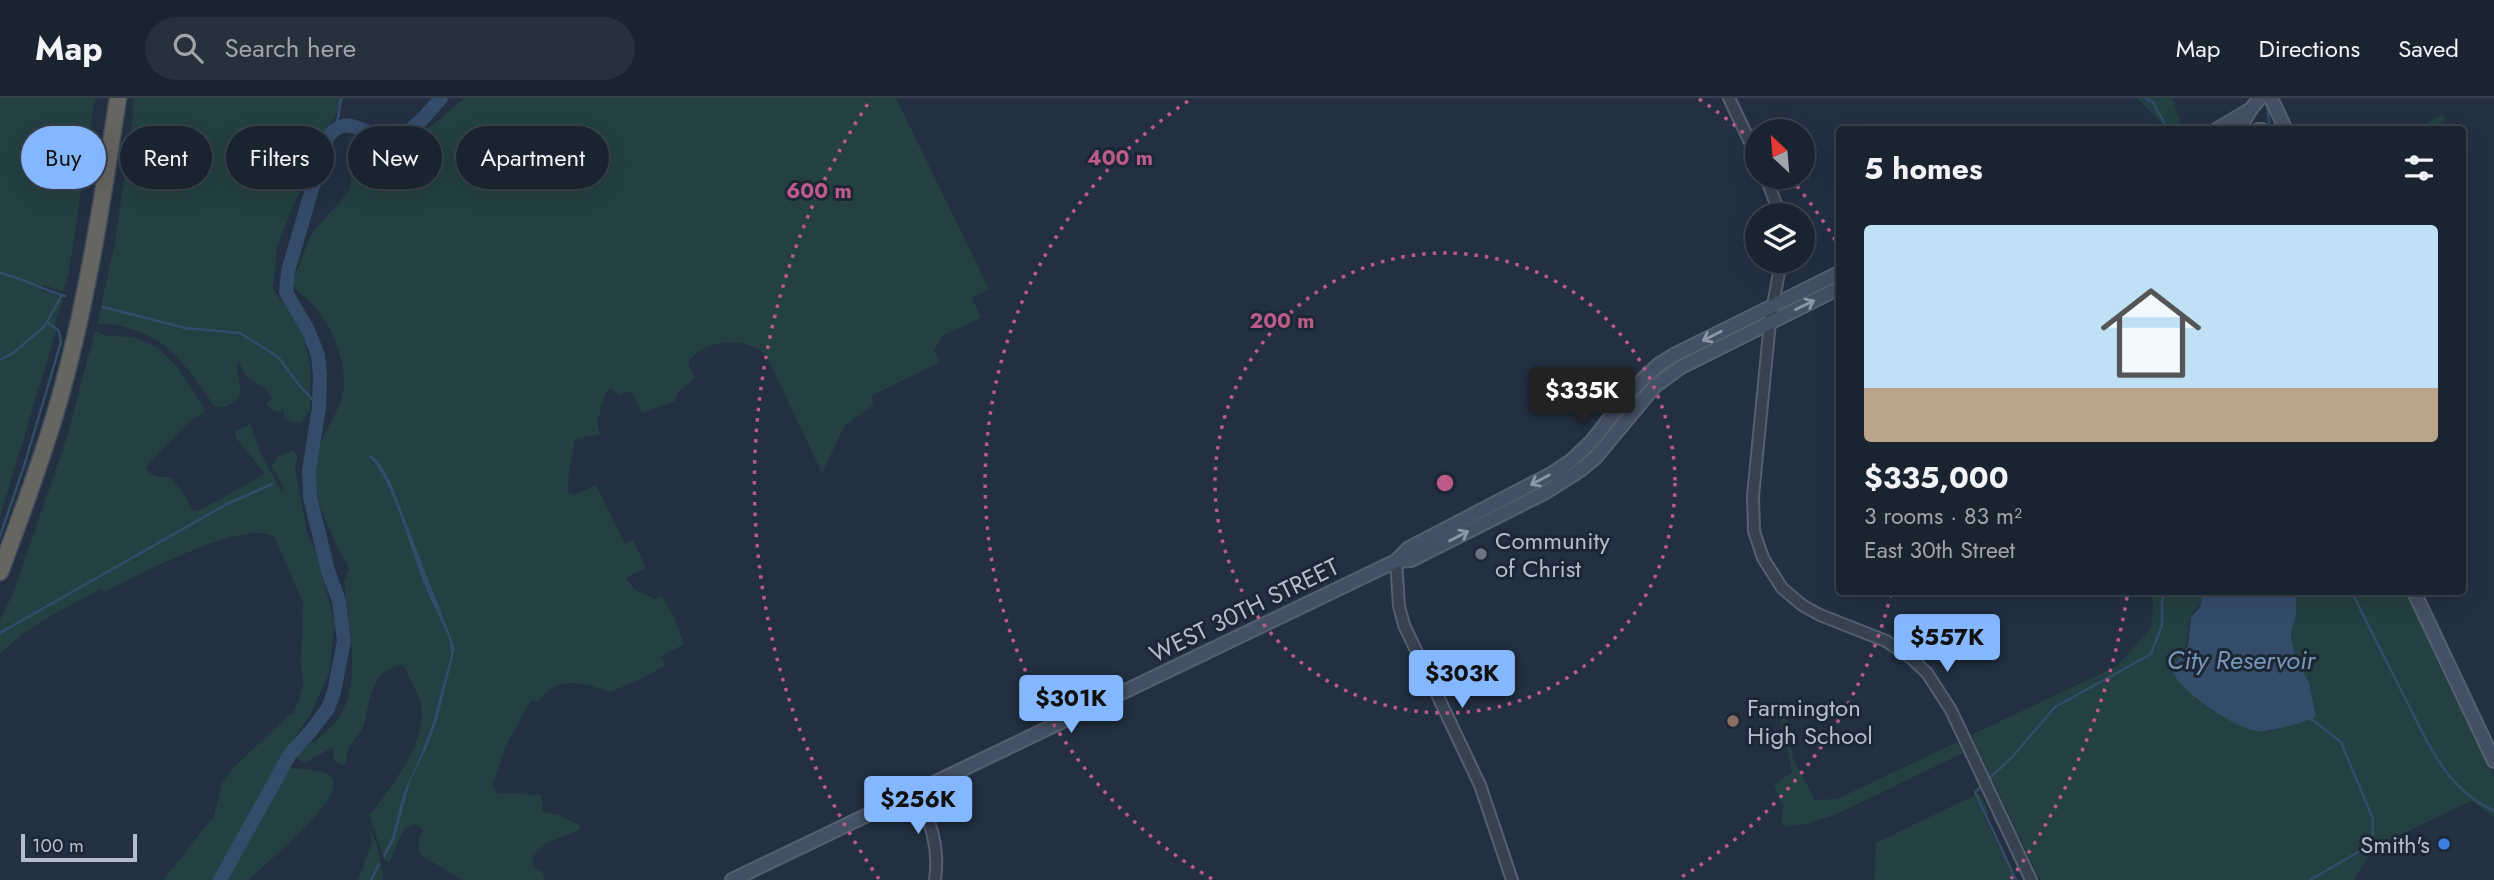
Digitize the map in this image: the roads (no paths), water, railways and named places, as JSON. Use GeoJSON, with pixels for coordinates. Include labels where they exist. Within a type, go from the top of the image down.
{"type":"FeatureCollection","features":[{"type":"Feature","properties":{"kind":"highway"},"geometry":{"type":"LineString","coordinates":[[0,572],[27,502],[57,409],[95,235],[118,98]]}},
{"type":"Feature","properties":{"kind":"main road"},"geometry":{"type":"LineString","coordinates":[[2240,126],[2260,98]]}},
{"type":"Feature","properties":{"kind":"main road"},"geometry":{"type":"LineString","coordinates":[[2271,98],[2284,126]]}},
{"type":"Feature","properties":{"kind":"main road"},"geometry":{"type":"LineString","coordinates":[[2222,126],[2250,109]]}},
{"type":"Feature","properties":{"kind":"main road"},"geometry":{"type":"LineString","coordinates":[[1396,561],[1409,548],[1561,468],[1592,441],[1630,392],[1658,365],[1836,274]]}},
{"type":"Feature","properties":{"kind":"main road"},"geometry":{"type":"LineString","coordinates":[[1396,561],[1411,560],[1569,479],[1596,457],[1641,401],[1667,377],[1836,289]]}},
{"type":"Feature","properties":{"kind":"main road","name":"WEST 30TH STREET"},"geometry":{"type":"LineString","coordinates":[[732,880],[1396,561]]}},
{"type":"Feature","properties":{"kind":"main road"},"geometry":{"type":"LineString","coordinates":[[2415,595],[2494,761]]}},
{"type":"Feature","properties":{"kind":"street"},"geometry":{"type":"LineString","coordinates":[[1729,98],[1745,132]]}},
{"type":"Feature","properties":{"kind":"street"},"geometry":{"type":"LineString","coordinates":[[1779,273],[1770,322],[1752,509],[1755,536],[1765,564],[1786,592],[1802,605],[1886,642],[1911,658],[1927,673],[1955,717],[2031,880]]}},
{"type":"Feature","properties":{"kind":"street"},"geometry":{"type":"LineString","coordinates":[[1396,561],[1399,606],[1404,625],[1480,785],[1513,880]]}},
{"type":"Feature","properties":{"kind":"street"},"geometry":{"type":"LineString","coordinates":[[916,791],[934,833],[937,855],[935,880]]}},
{"type":"Feature","properties":{"kind":"water"},"geometry":{"type":"Polygon","coordinates":[[[370,455],[377,459],[390,481],[455,648],[438,717],[410,782],[395,839],[384,859],[403,794],[433,722],[451,655],[449,638],[424,584],[400,515],[384,478],[368,457],[370,455]]]}},
{"type":"Feature","properties":{"kind":"water","name":"City Reservoir"},"geometry":{"type":"Polygon","coordinates":[[[2202,595],[2296,595],[2292,642],[2295,655],[2309,683],[2316,716],[2294,725],[2256,731],[2221,715],[2183,686],[2175,677],[2172,668],[2188,646],[2191,617],[2200,607],[2202,595]]]}},
{"type":"Feature","properties":{"kind":"waterway"},"geometry":{"type":"LineString","coordinates":[[334,127],[341,98]]}},
{"type":"Feature","properties":{"kind":"waterway"},"geometry":{"type":"LineString","coordinates":[[220,880],[290,754],[328,708],[334,692],[344,641],[339,601],[328,571],[310,497],[309,471],[319,407],[318,355],[308,330],[286,292],[288,271],[327,138],[336,129],[344,126],[353,126],[378,137],[396,138],[415,126],[441,98]]}},
{"type":"Feature","properties":{"kind":"waterway"},"geometry":{"type":"LineString","coordinates":[[2145,98],[2153,102],[2166,126]]}},
{"type":"Feature","properties":{"kind":"waterway"},"geometry":{"type":"LineString","coordinates":[[2267,105],[2270,126]]}},
{"type":"Feature","properties":{"kind":"waterway"},"geometry":{"type":"LineString","coordinates":[[0,273],[65,296]]}},
{"type":"Feature","properties":{"kind":"waterway"},"geometry":{"type":"LineString","coordinates":[[0,360],[13,353],[44,327],[62,295]]}},
{"type":"Feature","properties":{"kind":"waterway"},"geometry":{"type":"LineString","coordinates":[[103,307],[185,328],[240,333],[278,357],[319,407]]}},
{"type":"Feature","properties":{"kind":"waterway"},"geometry":{"type":"LineString","coordinates":[[0,536],[61,342],[59,331],[47,322]]}},
{"type":"Feature","properties":{"kind":"waterway"},"geometry":{"type":"LineString","coordinates":[[0,633],[225,505],[272,484]]}},
{"type":"Feature","properties":{"kind":"waterway"},"geometry":{"type":"LineString","coordinates":[[1989,779],[2055,707],[2151,654],[2162,625],[2164,595]]}},
{"type":"Feature","properties":{"kind":"waterway"},"geometry":{"type":"LineString","coordinates":[[2354,595],[2438,761],[2462,789],[2494,811]]}},
{"type":"Feature","properties":{"kind":"waterway"},"geometry":{"type":"LineString","coordinates":[[2310,718],[2341,742],[2373,819],[2372,844],[2310,880]]}},
{"type":"Feature","properties":{"kind":"waterway"},"geometry":{"type":"LineString","coordinates":[[1984,784],[1975,792],[2016,880]]}},
{"type":"Feature","properties":{"kind":"waterway"},"geometry":{"type":"LineString","coordinates":[[371,880],[379,864]]}},
{"type":"Feature","properties":{"kind":"place","name":"Community of Christ"},"geometry":{"type":"Point","coordinates":[1481,554]}},
{"type":"Feature","properties":{"kind":"place","name":"Farmington High School"},"geometry":{"type":"Point","coordinates":[1733,721]}},
{"type":"Feature","properties":{"kind":"place","name":"Smith's"},"geometry":{"type":"Point","coordinates":[2444,844]}}]}
